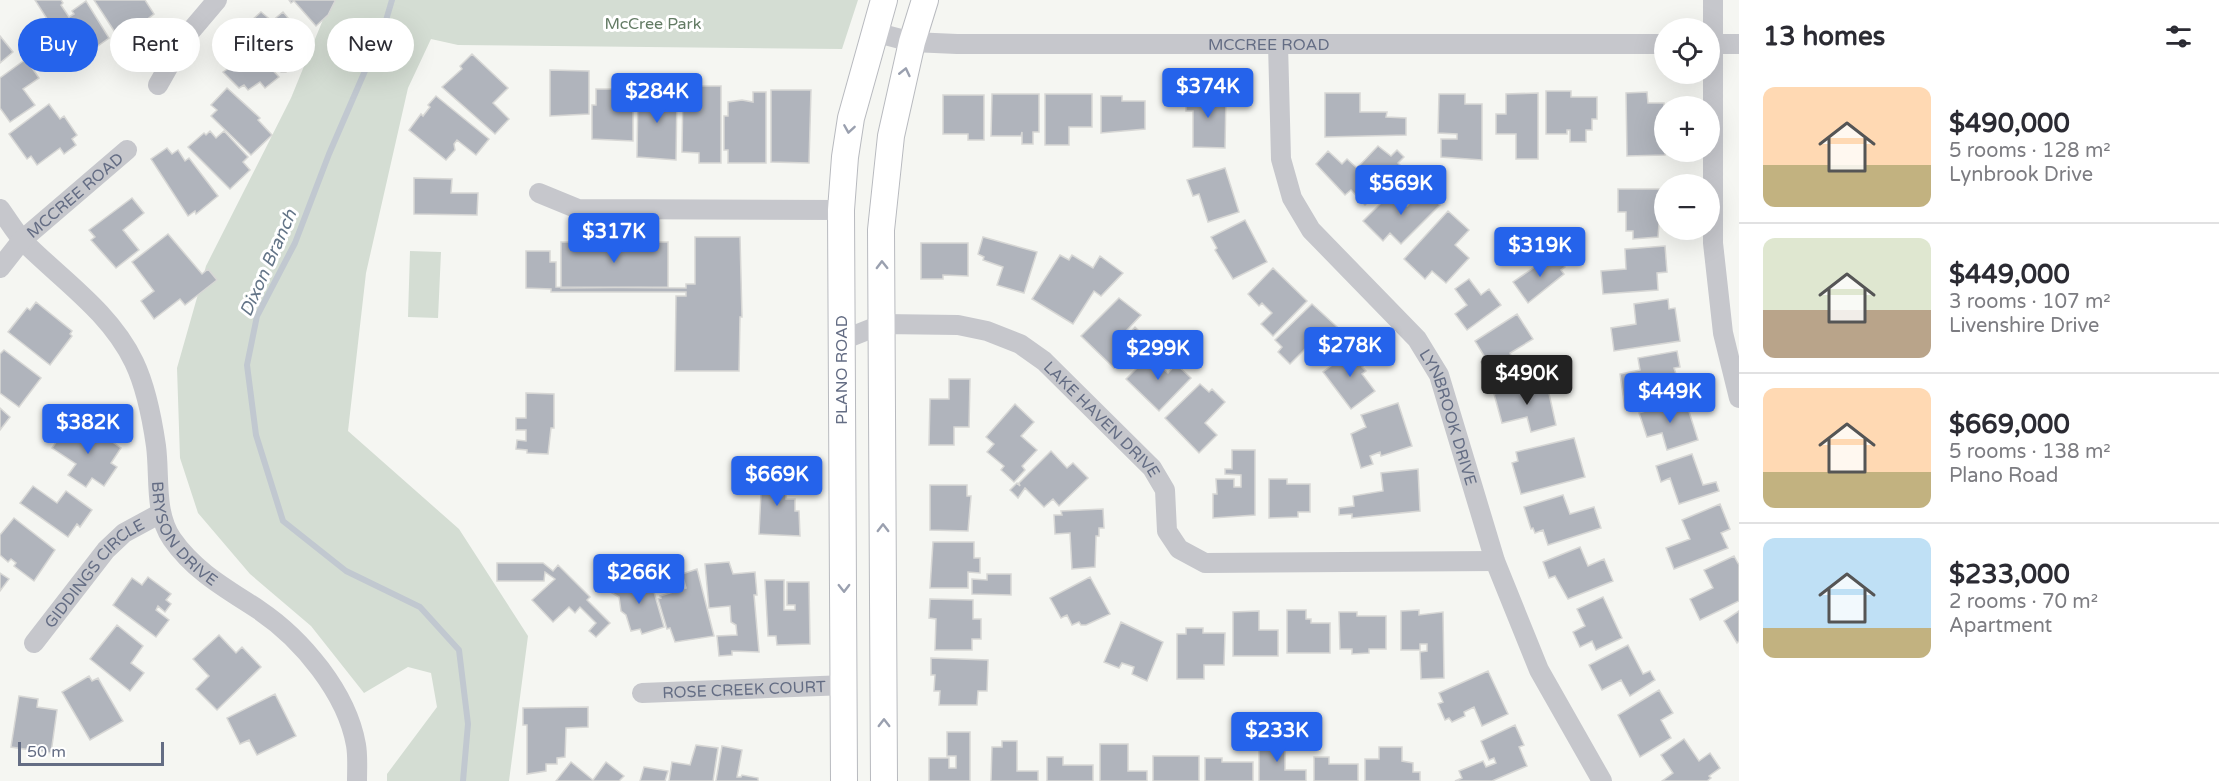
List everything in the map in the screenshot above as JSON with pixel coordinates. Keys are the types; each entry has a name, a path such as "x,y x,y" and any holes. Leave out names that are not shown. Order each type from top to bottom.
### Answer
{"main road":[{"name":"PLANO ROAD","path":"844,781 846,685 840,340 842,210 845,157 851,118 884,0"},
{"path":"884,781 881,230 891,136 912,42 925,0"}],"street":[{"path":"158,85 184,39 217,0"},
{"path":"1712,18 1713,0"},
{"name":"MCCREE ROAD","path":"874,32 912,42 1654,44"},
{"name":"LYNBROOK DRIVE","path":"1278,44 1281,159 1292,198 1311,230 1417,339 1439,375 1495,561 1539,670 1602,781"},
{"path":"1720,44 1739,44"},
{"path":"1711,84 1713,243 1723,333 1739,398"},
{"name":"MCCREE ROAD","path":"0,268 22,240 127,150"},
{"path":"539,193 578,209 842,210"},
{"name":"BRYSON DRIVE","path":"0,209 22,240 114,330 134,363 148,407 156,446 161,513 171,537 195,566 262,612 286,632 311,659 347,717 356,745 357,781"},
{"name":"LAKE HAVEN DRIVE","path":"840,340 883,324 958,325 987,331 1020,344 1044,361 1152,468 1165,490 1167,531 1179,549 1205,563 1495,561"},
{"name":"GIDDINGS CIRCLE","path":"34,643 105,550 124,533 161,513"},
{"name":"ROSE CREEK COURT","path":"642,693 846,685"}],"green space":[{"name":"McCree Park","path":"331,0 858,0 842,49 458,45 431,39 408,88 366,273 348,431 459,529 528,636 509,781 387,781 387,774 437,707 431,673 408,667 364,693 311,626 250,574 198,513 180,458 177,368 206,266 291,98 302,72 315,72 315,39"},
{"path":"410,251 441,252 438,318 408,317"}],"building":[{"path":"35,0 61,0 63,3 61,5 69,17 74,14 72,11 86,1 97,18 47,18"},
{"path":"94,0 145,0 154,14 149,18 110,18 110,25"},
{"path":"289,0 335,1 328,15 316,26 315,18 309,18 294,1 291,3"},
{"path":"261,12 268,18 254,18"},
{"path":"283,12 288,18 276,18"},
{"path":"98,20 109,38 98,46"},
{"path":"0,36 13,52 0,63"},
{"path":"472,54 508,88 493,103 509,119 495,134 442,87 462,69 460,66"},
{"path":"18,65 18,72 35,72 39,78 23,89 35,105 10,122 0,108 0,78"},
{"path":"550,70 589,71 589,114 550,116"},
{"path":"223,72 274,72 279,77 265,88 260,82 248,90 244,85 239,88"},
{"path":"683,86 721,86 721,163 699,163 699,153 682,152"},
{"path":"227,88 260,118 258,120 272,135 251,155 211,116 217,110 211,105"},
{"path":"638,88 677,89 676,160 637,157"},
{"path":"596,89 633,89 633,141 592,139 592,105 596,105"},
{"path":"771,90 811,90 809,163 771,162"},
{"path":"1546,91 1571,91 1571,97 1597,97 1597,119 1592,119 1592,130 1586,130 1586,142 1570,142 1570,130 1567,130 1567,134 1546,134"},
{"path":"753,92 766,92 766,163 728,163 728,150 724,150 724,116 728,116 728,102 742,100 753,102"},
{"path":"1647,92 1648,103 1654,103 1654,155 1627,156 1626,93"},
{"path":"1186,93 1226,93 1225,148 1193,147 1193,111 1186,111"},
{"path":"1325,93 1360,93 1360,112 1387,112 1386,117 1406,118 1406,135 1325,137"},
{"path":"1538,93 1538,159 1516,159 1516,134 1496,134 1496,114 1506,114 1506,94"},
{"path":"992,94 1039,94 1039,132 1033,132 1033,144 1022,144 1022,132 1021,136 991,136"},
{"path":"1045,94 1092,94 1092,127 1069,127 1069,145 1045,145"},
{"path":"1439,94 1465,94 1465,104 1482,104 1482,160 1441,157 1441,139 1457,139 1457,134 1438,133"},
{"path":"943,95 984,95 984,140 968,140 968,134 943,134"},
{"path":"436,96 489,139 476,155 457,140 454,144 455,150 446,160 409,130 421,114 423,116 430,107 428,105"},
{"path":"1101,96 1122,96 1122,101 1145,101 1145,129 1101,133"},
{"path":"49,104 60,119 64,116 77,135 72,139 76,145 64,154 60,148 37,165 31,156 27,159 9,134"},
{"path":"210,131 216,138 224,131 248,157 243,162 250,170 230,189 188,147 204,133 206,135"},
{"path":"1378,146 1391,156 1397,150 1404,157 1398,163 1402,167 1365,205 1351,190 1345,195 1316,164 1328,151 1342,164 1347,159 1357,168"},
{"path":"167,148 172,154 178,150 185,161 189,158 218,196 196,214 195,211 188,216 151,159"},
{"path":"1225,168 1239,212 1208,222 1199,194 1193,196 1187,180"},
{"path":"414,178 452,179 451,193 478,193 477,215 414,214"},
{"path":"1424,189 1440,205 1401,244 1390,233 1383,241 1363,221 1392,192 1407,206"},
{"path":"1618,189 1654,189 1654,237 1633,239 1633,231 1626,231 1626,212 1618,212"},
{"path":"132,198 144,213 123,230 139,250 116,268 91,240 95,237 89,230"},
{"path":"1448,211 1469,230 1455,245 1469,258 1446,283 1432,271 1425,279 1404,259"},
{"path":"1245,220 1267,262 1233,279 1215,250 1217,248 1211,237"},
{"path":"168,234 202,274 208,269 217,280 185,305 180,299 154,319 141,301 154,291 132,262"},
{"path":"606,236 627,236 627,242 668,242 668,287 561,288 561,242 606,242"},
{"path":"695,237 740,237 742,317 740,317 739,371 675,371 676,296 686,296 686,292 551,292 551,289 526,288 526,251 550,251 550,262 556,262 556,287 686,288 686,284 695,284"},
{"path":"983,237 1037,252 1024,293 997,285 1003,267 983,260 984,257 978,254"},
{"path":"921,243 968,243 968,276 943,275 943,279 921,279"},
{"path":"1665,246 1667,272 1657,273 1658,290 1603,294 1601,271 1626,269 1625,249"},
{"path":"1555,253 1565,267 1561,270 1564,274 1528,303 1513,282"},
{"path":"1060,255 1069,260 1072,255 1093,268 1100,256 1123,273 1101,296 1094,291 1073,324 1032,299"},
{"path":"1273,268 1307,301 1273,336 1261,324 1272,313 1262,303 1259,306 1248,294"},
{"path":"1469,279 1481,295 1489,289 1501,305 1467,330 1455,314 1467,305 1455,289"},
{"path":"1119,298 1141,315 1127,330 1130,333 1135,327 1145,337 1114,368 1081,336"},
{"path":"1668,299 1669,309 1675,308 1680,341 1614,351 1611,328 1636,324 1634,304"},
{"path":"36,302 72,331 70,334 72,336 50,365 8,332 27,308 30,310"},
{"path":"1312,304 1347,336 1326,356 1312,342 1290,364 1278,352 1282,347 1275,340"},
{"path":"1517,314 1533,339 1510,353 1517,370 1495,384 1481,362 1486,359 1475,341"},
{"path":"1356,347 1368,362 1362,367 1366,371 1362,374 1375,391 1351,409 1323,372"},
{"path":"4,350 41,378 19,407 0,393 0,354"},
{"path":"1677,351 1680,367 1674,368 1676,374 1673,374 1677,396 1655,400 1655,406 1625,409 1620,374 1640,370 1638,358"},
{"path":"1153,352 1165,363 1161,367 1168,373 1176,364 1191,378 1159,411 1126,379"},
{"path":"949,379 970,379 969,427 954,427 954,445 929,445 930,399 949,399"},
{"path":"1546,380 1556,425 1531,432 1527,417 1502,423 1494,394"},
{"path":"1200,384 1209,392 1212,389 1225,402 1205,423 1217,435 1199,453 1165,418"},
{"path":"526,393 554,394 554,428 551,428 548,454 527,453 527,450 516,449 517,440 526,441 526,430 516,430 516,418 526,418"},
{"path":"1685,399 1698,440 1667,450 1662,433 1647,437 1639,413"},
{"path":"1398,403 1412,446 1381,456 1380,452 1370,456 1373,464 1361,468 1351,434 1366,427 1361,415"},
{"path":"1015,404 1034,422 1021,436 1037,450 1022,466 1025,470 1014,482 1001,470 1004,466 987,452 994,444 986,437"},
{"path":"0,408 10,417 0,430"},
{"path":"87,424 121,448 111,463 117,467 104,486 92,478 86,487 68,475 76,464 52,448 65,429 78,437"},
{"path":"1574,438 1585,477 1521,494 1512,463 1518,461 1516,452"},
{"path":"1232,450 1255,450 1255,515 1213,518 1213,494 1217,494 1216,479 1234,479 1234,487 1241,487 1241,475 1225,474 1225,469 1232,469"},
{"path":"1051,451 1067,468 1073,463 1088,478 1059,506 1053,499 1044,507 1025,488 1018,498 1010,490 1017,483 1020,486 1019,483"},
{"path":"1692,454 1703,485 1716,482 1719,491 1679,504 1670,478 1661,482 1656,466"},
{"path":"1418,469 1420,511 1352,518 1352,514 1339,515 1339,508 1354,506 1353,496 1383,491 1381,473"},
{"path":"762,472 786,472 786,499 795,499 795,511 799,511 800,536 759,534"},
{"path":"1269,479 1287,479 1287,484 1310,484 1310,512 1298,512 1298,517 1269,518"},
{"path":"930,485 967,485 967,496 971,496 968,531 930,530"},
{"path":"33,486 57,503 66,491 92,510 80,527 77,524 68,537 20,503"},
{"path":"1563,495 1570,514 1594,507 1601,528 1548,545 1543,530 1535,533 1533,528 1531,529 1524,507"},
{"path":"1720,504 1730,529 1721,533 1728,548 1674,569 1666,548 1690,539 1682,520"},
{"path":"1103,509 1104,528 1099,528 1099,536 1096,536 1095,567 1072,569 1070,533 1055,534 1054,515 1062,515 1061,511"},
{"path":"14,518 55,550 34,581 14,566 16,563 11,559 8,562 0,555 0,535"},
{"path":"933,542 974,542 974,558 980,558 980,573 968,572 968,588 930,588"},
{"path":"1580,547 1588,566 1604,559 1613,581 1568,599 1555,576 1549,578 1543,562"},
{"path":"1734,556 1739,565 1739,601 1700,620 1690,599 1713,588 1704,570"},
{"path":"729,562 733,574 755,572 757,595 754,595 759,652 732,651 732,655 719,656 717,636 737,635 736,625 731,622 730,606 709,608 705,564"},
{"path":"497,563 543,563 553,571 558,565 590,597 587,600 610,623 596,637 589,631 596,623 580,607 575,613 569,607 553,622 532,600 555,579 545,572 544,581 497,581"},
{"path":"697,569 714,636 675,642 670,628 667,629 658,599 661,598 660,596 686,588 682,574"},
{"path":"0,573 9,579 0,591"},
{"path":"987,574 1011,574 1011,595 972,594 972,579 987,580"},
{"path":"148,577 171,594 166,600 171,604 165,612 158,606 156,610 169,620 156,637 113,605 132,578 142,585"},
{"path":"1090,577 1110,614 1086,625 1081,625 1079,622 1072,625 1067,615 1061,618 1050,598"},
{"path":"621,578 632,584 650,578 664,627 642,634 640,629 631,631 626,615 621,611 619,597 612,593"},
{"path":"765,580 784,580 784,610 795,610 795,605 787,605 787,582 809,582 810,644 777,645 776,636 768,636"},
{"path":"1603,597 1622,638 1596,650 1592,641 1580,647 1573,632 1585,626 1577,609"},
{"path":"930,599 973,600 973,619 981,619 981,639 972,639 972,650 935,650 936,619 929,618"},
{"path":"1287,610 1306,610 1306,619 1311,619 1311,623 1330,623 1330,653 1287,653"},
{"path":"1419,610 1419,615 1443,612 1444,678 1421,679 1420,652 1427,651 1427,644 1420,644 1420,650 1401,650 1401,611"},
{"path":"1259,611 1259,630 1278,630 1278,656 1233,656 1233,612"},
{"path":"1739,611 1739,641 1737,643 1724,621"},
{"path":"1339,612 1357,612 1357,616 1386,616 1386,649 1369,649 1369,653 1352,654 1352,649 1340,649"},
{"path":"1121,622 1163,642 1147,681 1132,674 1134,667 1122,663 1119,668 1104,662"},
{"path":"117,625 143,646 131,663 144,673 130,691 90,659"},
{"path":"1186,628 1203,628 1203,633 1225,633 1224,665 1204,665 1204,679 1177,679 1177,634 1186,634"},
{"path":"219,635 236,653 242,647 261,667 217,710 196,689 209,676 193,659"},
{"path":"1628,645 1643,674 1650,671 1655,680 1630,696 1621,680 1602,690 1589,665"},
{"path":"931,658 988,660 987,691 978,691 977,705 939,705 940,691 934,691 935,675 931,675"},
{"path":"1488,671 1508,714 1482,726 1474,707 1464,712 1465,716 1452,722 1449,718 1445,720 1438,704 1443,702 1439,693"},
{"path":"89,676 92,681 98,678 123,721 90,740 62,692"},
{"path":"1659,690 1673,713 1661,720 1671,738 1640,757 1618,715"},
{"path":"275,694 296,736 257,755 249,740 240,744 227,718"},
{"path":"19,696 38,699 37,707 57,710 51,753 11,747"},
{"path":"588,707 588,727 566,728 565,757 557,758 557,764 546,764 546,771 527,774 527,725 523,725 523,708"},
{"path":"1515,725 1524,745 1519,747 1527,766 1492,781 1455,781 1462,778 1459,771 1483,761 1486,767 1496,763 1494,758 1489,760 1481,741"},
{"path":"947,732 970,732 970,781 929,781 929,758 949,758 949,768 956,768 956,756 947,756"},
{"path":"1270,738 1285,738 1285,770 1306,770 1306,781 1259,781 1259,745 1270,745"},
{"path":"1684,739 1699,761 1710,753 1720,768 1709,776 1711,778 1707,781 1662,781 1673,773 1661,755"},
{"path":"1002,741 1017,741 1017,771 1038,771 1038,781 991,781 992,747 1002,747"},
{"path":"1100,744 1128,744 1128,771 1147,771 1147,781 1100,781"},
{"path":"696,745 718,748 713,781 669,781 672,762 690,765"},
{"path":"722,746 742,750 737,777 742,775 758,778 758,781 716,781"},
{"path":"1379,747 1402,747 1402,761 1413,763 1413,772 1420,772 1420,781 1365,781 1365,759 1379,759"},
{"path":"1153,756 1199,756 1199,781 1153,781"},
{"path":"1047,757 1063,757 1063,765 1093,765 1093,781 1047,781"},
{"path":"1314,757 1329,757 1329,764 1358,764 1358,781 1314,781"},
{"path":"1205,758 1222,758 1222,762 1253,762 1253,781 1205,781"},
{"path":"571,762 593,780 606,762 624,776 619,781 556,781"},
{"path":"644,767 668,771 665,781 640,781"}],"waterway":[{"name":"Dixon Branch","path":"392,0 384,27 329,154 295,243 257,316 247,365 256,435 283,521 346,571 420,607 459,650 468,724 463,781"}]}
